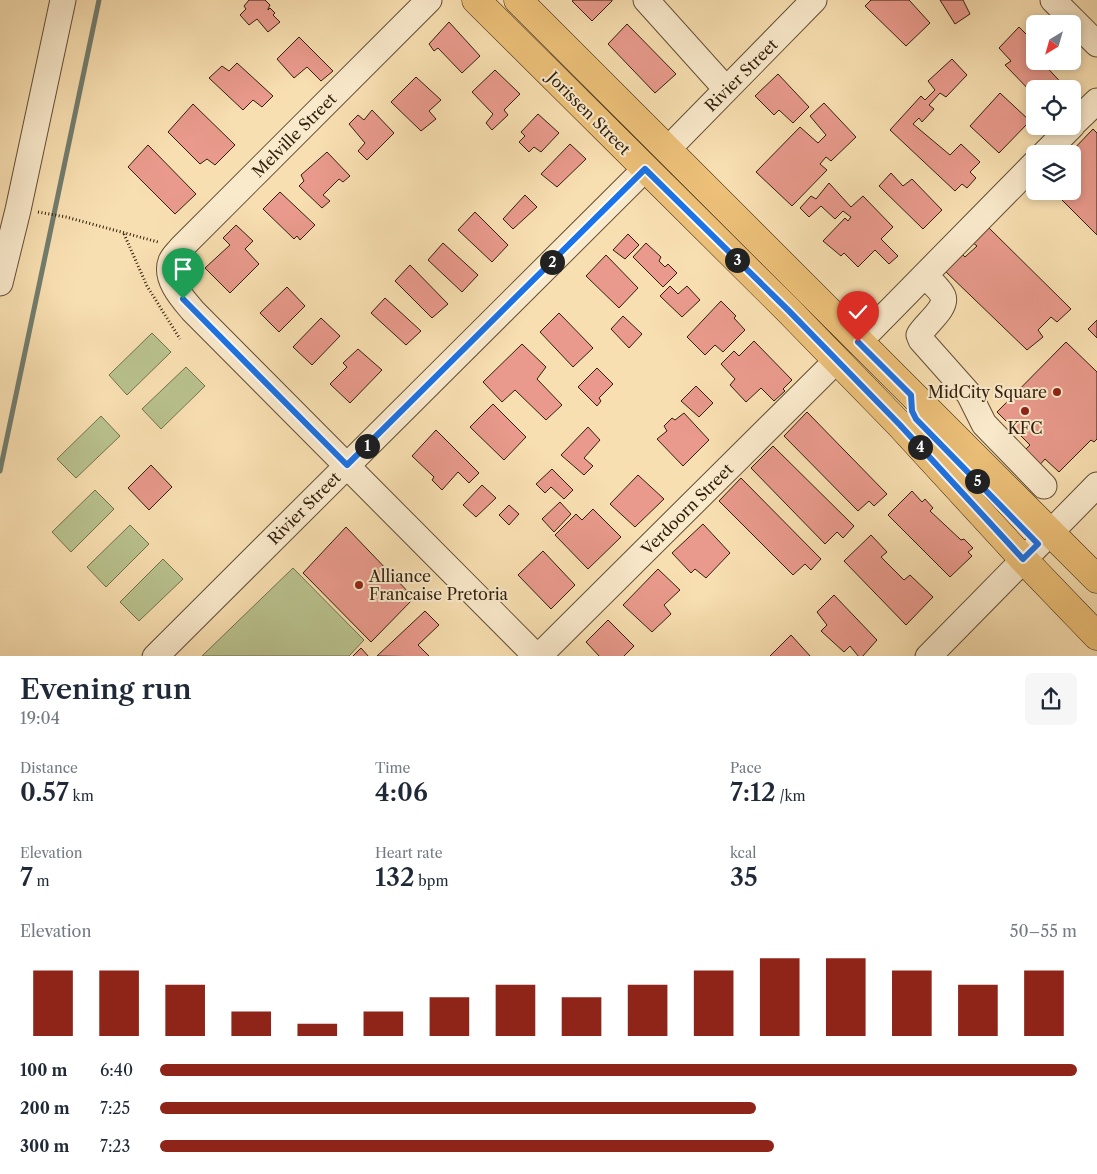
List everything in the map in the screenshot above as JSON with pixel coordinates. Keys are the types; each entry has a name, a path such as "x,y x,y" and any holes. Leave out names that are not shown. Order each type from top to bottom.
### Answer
{"main road":[{"name":"Jorissen Street","path":"476,0 788,310 900,425 1036,547 1097,579"},
{"name":"Jorissen Street","path":"518,0 858,342 912,403 963,446 1097,636"},
{"path":"912,403 916,419 1097,611"}],"street":[{"path":"0,283 5,246 63,0"},
{"name":"Melville Street","path":"347,465 193,311 175,288 171,276 171,261 181,248 429,0"},
{"name":"Jorissen Street","path":"489,0 1036,547 1097,593"},
{"name":"Jorissen Street","path":"502,0 912,403"},
{"path":"646,0 726,89"},
{"name":"Rivier Street","path":"667,150 814,0"},
{"path":"1053,0 1097,44"},
{"path":"1081,117 1097,101"},
{"path":"1053,145 1063,135"},
{"name":"Rivier Street","path":"155,656 645,169"},
{"path":"858,342 1026,172"},
{"path":"924,275 942,295 944,302 942,307 922,330 919,335 921,340 969,394 984,424 1044,486"},
{"name":"Verdoorn Street","path":"537,656 836,360"},
{"path":"963,446 984,424"},
{"path":"347,465 537,656"},
{"path":"928,656 1097,485"},
{"name":"Jorissen Street","path":"1036,547 1097,629"}],"path":[{"path":"40,212 66,217 181,248"}],"green space":[{"path":"152,333 171,352 127,395 109,375"},
{"path":"186,367 205,386 161,429 142,409"},
{"path":"101,416 120,436 76,478 57,459"},
{"path":"95,490 114,509 71,552 52,532"},
{"path":"130,525 149,544 106,587 87,567"},
{"path":"163,559 183,579 139,621 120,602"},
{"path":"293,568 364,640 349,656 202,656"}],"building":[{"path":"249,0 265,0 270,5 268,10 270,8 275,13 273,15 280,22 268,32 257,19 249,25 240,15 246,9 244,6"},
{"path":"871,0 909,0 930,23 906,46 865,6"},
{"path":"940,0 963,0 970,14 955,24"},
{"path":"572,1 612,1 592,21"},
{"path":"449,22 480,56 462,73 438,48 434,51 429,44"},
{"path":"627,24 676,74 655,93 608,44"},
{"path":"1019,27 1026,34 1026,70 1049,70 1059,80 1026,80 1026,87 1005,65 1011,61 999,48"},
{"path":"299,37 333,71 321,81 307,67 294,78 277,59"},
{"path":"952,59 967,75 946,97 940,93 929,105 934,109 922,122 919,118 913,124 950,155 961,144 980,162 970,172 976,178 967,188 962,184 955,191 890,130 921,96 925,100 935,90 928,81"},
{"path":"237,63 273,96 262,107 253,100 243,110 209,78 222,66 229,71"},
{"path":"495,70 520,94 504,110 508,115 492,130 486,123 493,114 472,92"},
{"path":"778,74 809,107 793,123 779,110 774,115 755,96"},
{"path":"416,77 441,100 429,111 436,119 421,131 391,102"},
{"path":"1000,93 1026,117 1026,125 999,153 970,126"},
{"path":"824,103 856,137 831,161 826,157 820,164 827,170 792,206 756,172 800,127 818,143 826,135 810,116"},
{"path":"193,104 235,145 215,165 207,159 200,164 168,132"},
{"path":"372,110 394,133 367,160 358,151 365,143 349,124 358,115 364,120"},
{"path":"538,114 559,133 541,152 534,147 529,152 519,142 525,136 521,132"},
{"path":"1093,129 1097,133 1097,235 1062,200 1081,200 1081,145 1078,145"},
{"path":"570,144 586,159 557,187 541,174"},
{"path":"148,145 196,194 175,214 128,167"},
{"path":"327,152 350,176 343,182 339,179 323,195 330,201 322,208 299,186 304,181 301,175"},
{"path":"891,173 903,186 912,179 942,210 923,229 879,186"},
{"path":"829,183 851,207 863,196 893,227 881,239 898,256 889,264 875,250 858,267 844,253 841,256 823,241 845,218 848,221 851,217 843,211 835,219 821,206 809,217 800,208 811,196 816,199"},
{"path":"280,192 315,225 300,240 297,236 294,239 263,209"},
{"path":"525,195 537,207 513,229 503,219"},
{"path":"475,212 508,245 492,262 458,230"},
{"path":"236,225 253,241 245,249 259,264 230,293 205,268 230,245 223,238"},
{"path":"987,226 1071,309 1057,322 1051,317 1038,330 1043,337 1027,350 944,270 961,253 965,257 977,246 972,242"},
{"path":"628,234 639,245 625,259 613,250"},
{"path":"443,243 478,275 462,292 428,260"},
{"path":"646,243 661,257 659,261 665,267 668,264 677,273 663,287 633,257"},
{"path":"606,255 638,288 619,308 586,276"},
{"path":"410,265 448,304 432,318 395,281"},
{"path":"670,286 678,294 687,286 700,300 682,317 660,296"},
{"path":"287,287 305,306 279,332 260,313"},
{"path":"385,298 421,331 406,345 371,313"},
{"path":"721,301 736,316 734,318 745,330 723,352 715,345 705,355 687,337"},
{"path":"559,313 593,348 573,367 540,332"},
{"path":"623,316 642,334 629,348 611,329"},
{"path":"321,318 340,336 312,365 293,347"},
{"path":"1097,320 1097,338 1088,329"},
{"path":"754,341 792,380 783,389 785,391 774,401 761,388 746,402 730,385 735,379 721,364 734,351 739,356"},
{"name":"MidCity Square","path":"1066,342 1097,372 1097,439 1094,442 1091,440 1059,472 1045,459 1036,469 1021,454 1030,445 997,412"},
{"path":"522,344 546,367 537,379 562,405 546,420 515,390 502,402 483,382"},
{"path":"358,349 382,370 350,403 330,384 347,367 343,363"},
{"path":"597,368 613,384 599,398 601,401 597,406 578,387"},
{"path":"696,386 713,403 699,417 681,401"},
{"path":"493,404 526,437 504,460 470,427"},
{"path":"807,412 887,494 874,506 869,501 858,511 784,436"},
{"path":"684,413 709,440 683,466 657,439 667,431 664,426 672,418 675,420"},
{"path":"588,427 600,440 584,458 593,466 584,475 561,455"},
{"path":"436,430 479,473 469,483 458,472 442,490 432,480 434,477 412,456"},
{"path":"773,446 854,526 843,538 837,532 825,544 751,468"},
{"path":"151,465 172,487 149,510 128,488"},
{"path":"552,469 573,490 564,499 551,487 545,493 536,484"},
{"path":"638,475 664,499 635,527 610,504"},
{"path":"741,478 821,559 811,570 805,564 793,575 719,501"},
{"path":"482,485 496,498 476,517 463,505"},
{"path":"912,491 922,502 925,499 933,508 930,511 961,540 964,539 973,548 968,552 972,556 950,577 888,515"},
{"path":"560,502 571,514 554,532 542,519"},
{"path":"509,505 519,514 509,525 499,515"},
{"path":"593,509 621,537 588,569 555,535 576,514 582,520"},
{"path":"703,524 730,553 706,578 695,569 691,573 672,553"},
{"name":"Alliance Francaise Pretoria","path":"346,527 414,598 371,642 303,573"},
{"path":"871,535 887,552 881,557 904,580 910,575 933,597 906,625 844,561"},
{"path":"543,551 575,585 551,609 518,575"},
{"path":"658,569 680,590 664,605 671,614 652,632 623,605"},
{"path":"834,595 877,640 863,656 858,656 850,646 844,652 821,631 827,625 817,612"},
{"path":"425,611 439,625 418,645 429,656 377,656"},
{"path":"608,620 634,646 624,656 599,656 586,642"},
{"path":"791,635 810,656 770,656"},
{"path":"361,648 368,656 353,656"}],"waterway":[{"path":"0,471 99,0"}],"place":[{"name":"MidCity Square","path":"1057,392"},
{"name":"KFC","path":"1025,411"},
{"name":"Alliance Francaise Pretoria","path":"359,585"}],"route":[{"path":"183,299 347,465 645,169 788,310 900,425 1023,559 1038,544 916,419 912,411 911,395 858,342"}]}
